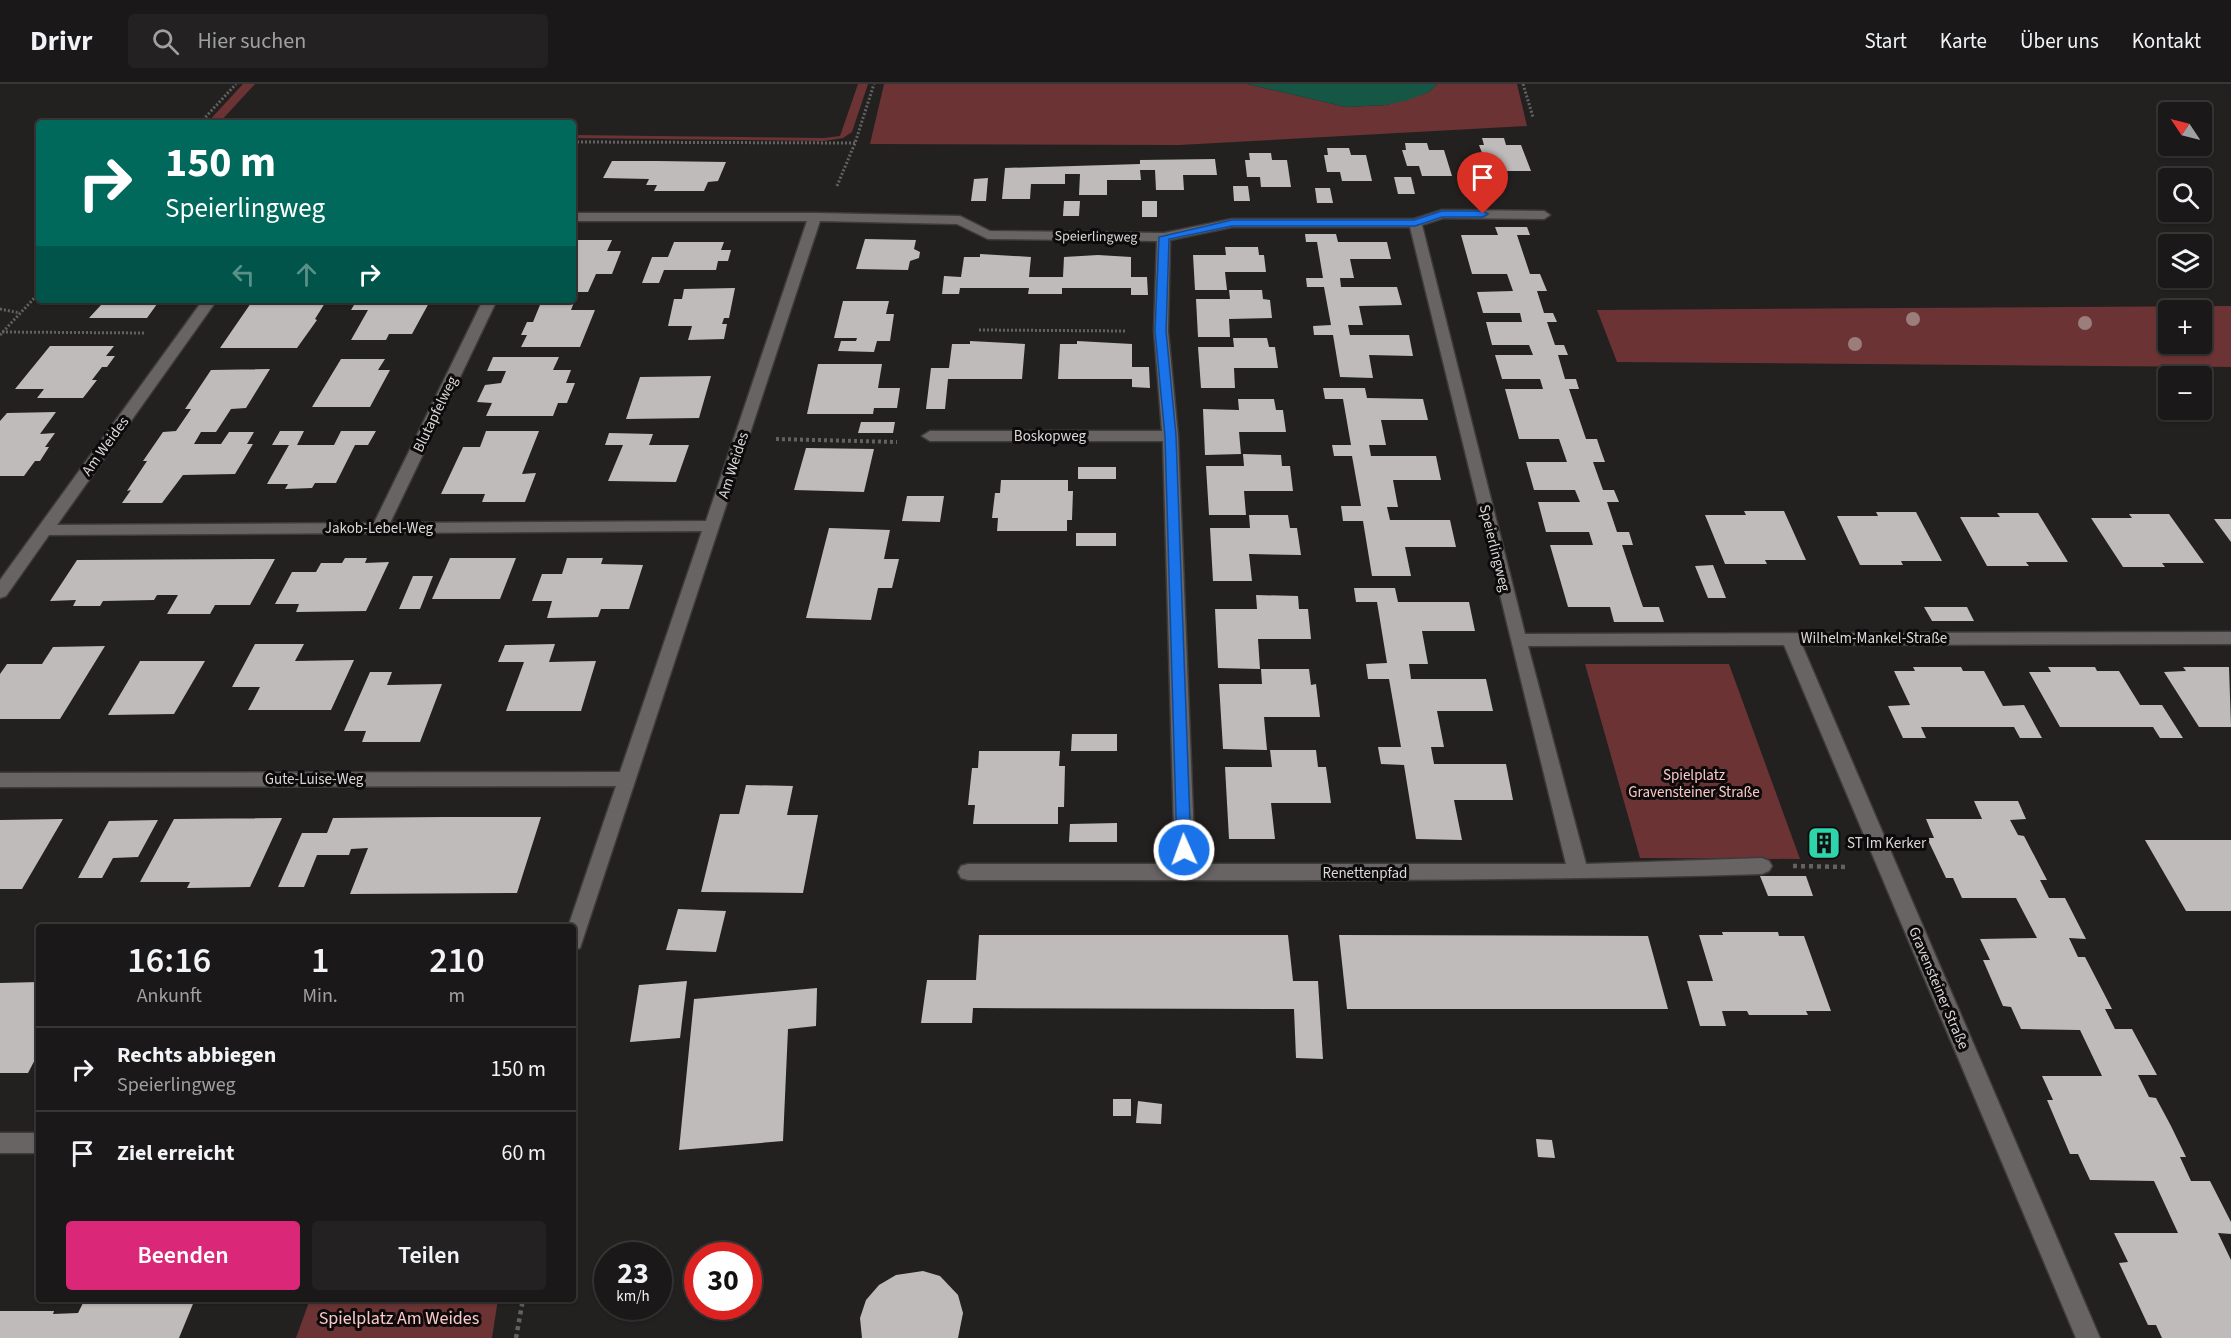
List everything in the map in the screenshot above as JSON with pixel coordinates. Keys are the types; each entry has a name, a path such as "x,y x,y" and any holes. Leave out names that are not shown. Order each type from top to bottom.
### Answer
{"street":[{"name":"Speierlingweg","path":"815,217 960,220 988,235 1164,237 1232,223 1415,223 1442,214 1544,215"},
{"path":"576,217 815,217"},
{"name":"Am Weides","path":"576,933 815,217"},
{"name":"Speierlingweg","path":"1415,223 1578,872"},
{"path":"1164,237 1161,331 1170,436 1185,873"},
{"name":"Am Weides","path":"0,592 208,303"},
{"name":"Blutapfelweg","path":"380,528 489,303"},
{"name":"Boskopweg","path":"930,436 1170,436"},
{"name":"Jakob-Lebel-Weg","path":"45,530 712,526"},
{"name":"Gravensteiner Straße","path":"1790,638 2088,1338"},
{"name":"Wilhelm-Mankel-Straße","path":"1518,640 2231,638"},
{"name":"Gute-Luise-Weg","path":"0,780 627,779"},
{"name":"Renettenpfad","path":"968,872 1578,872 1762,866"},
{"path":"0,1143 36,1143"}],"path":[{"path":"203,120 236,84"},
{"path":"815,217 828,208 855,143 874,84"},
{"path":"1523,84 1533,117"},
{"path":"576,142 855,143"},
{"path":"1,334 36,296"},
{"path":"0,309 20,313"},
{"path":"979,330 1161,331"},
{"path":"1,334 186,333"},
{"path":"741,439 908,442 930,436"},
{"path":"1762,866 1887,867"},
{"path":"516,1338 522,1302"}],"green space":[{"path":"243,84 255,84 222,120 210,120"},
{"path":"858,84 868,84 852,132 843,138 824,141 576,138 576,135 824,138 840,136"},
{"path":"884,84 1247,84 1346,107 1386,105 1429,92 1437,84 1517,84 1527,126 1179,145 870,144"},
{"path":"2158,306 2158,354 2212,354 2212,306 2231,306 2231,367 1617,362 1597,310"},
{"name":"Spielplatz Gravensteiner Straße","path":"1585,664 1729,664 1800,859 1640,858"},
{"name":"Spielplatz Am Weides","path":"309,1302 498,1302 492,1338 296,1338"}],"shaded area":[{"path":"1247,84 1437,84 1429,92 1408,100 1386,105 1346,107"}],"building":[{"path":"1482,138 1504,138 1506,145 1521,145 1531,171 1501,171 1498,161 1485,161 1479,145 1484,145"},
{"path":"1405,143 1427,143 1429,150 1444,150 1452,176 1422,176 1419,166 1407,166 1402,150 1406,150"},
{"path":"1327,148 1349,148 1351,155 1366,155 1372,181 1342,181 1340,172 1327,172 1324,155 1328,155"},
{"path":"1249,153 1271,153 1272,160 1287,160 1291,187 1261,187 1260,177 1247,177 1245,160 1250,160"},
{"path":"1215,159 1217,175 1183,175 1184,190 1156,190 1155,170 1140,170 1141,180 1107,180 1107,195 1079,195 1080,174 1065,174 1065,184 1031,184 1030,199 1002,199 1005,168 1140,164 1140,160"},
{"path":"612,161 726,162 718,181 708,182 704,191 654,191 657,185 646,185 649,179 603,178"},
{"path":"1394,177 1411,177 1415,194 1398,194"},
{"path":"1475,177 1490,177 1495,192 1480,192"},
{"path":"988,178 986,201 971,201 974,179"},
{"path":"1233,186 1248,186 1250,201 1234,201"},
{"path":"1315,188 1330,188 1333,203 1317,203"},
{"path":"1064,201 1080,201 1079,216 1063,216"},
{"path":"1142,201 1157,201 1157,217 1142,217"},
{"path":"1495,227 1527,227 1530,235 1517,235 1530,274 1540,274 1547,291 1537,291 1544,313 1553,313 1557,322 1547,322 1555,345 1564,345 1568,355 1558,355 1565,379 1576,379 1579,389 1569,389 1586,439 1597,439 1605,462 1593,462 1603,490 1614,490 1619,502 1607,502 1617,532 1629,532 1633,545 1622,545 1643,607 1659,607 1664,622 1614,622 1610,607 1568,607 1550,545 1593,545 1589,532 1546,532 1538,502 1580,502 1575,490 1534,490 1526,462 1567,462 1559,439 1519,439 1505,389 1543,389 1540,379 1502,379 1495,355 1533,355 1529,345 1492,345 1486,322 1522,322 1520,313 1483,313 1477,292 1513,291 1507,274 1472,274 1461,235 1498,235"},
{"path":"1305,234 1336,234 1338,242 1387,242 1391,259 1350,259 1354,278 1340,278 1341,287 1397,287 1402,305 1359,306 1363,325 1348,325 1350,335 1409,335 1413,356 1369,355 1373,378 1340,377 1333,335 1314,335 1313,326 1331,325 1324,287 1307,287 1306,278 1323,278 1317,242 1306,242"},
{"path":"865,239 916,240 914,249 920,252 919,258 910,261 908,270 856,269"},
{"path":"576,240 612,240 607,251 621,251 612,274 596,274 588,292 578,292 576,297"},
{"path":"674,242 724,242 721,250 731,250 728,261 718,261 716,270 664,270 659,283 642,283 652,257 668,257"},
{"path":"1225,247 1258,247 1259,255 1264,255 1266,272 1225,272 1227,290 1195,290 1193,255 1226,255"},
{"path":"980,254 1031,257 1029,277 1063,277 1064,257 1098,255 1131,257 1131,277 1147,277 1148,295 1131,295 1131,288 1062,288 1062,294 1028,294 1029,288 960,288 959,294 942,294 944,276 961,277 964,257 980,257"},
{"path":"735,288 729,318 724,318 722,324 727,324 724,339 688,340 692,326 668,326 674,299 682,299 684,289"},
{"path":"1229,290 1262,290 1263,299 1270,300 1272,318 1229,319 1230,337 1198,337 1196,299 1230,299"},
{"path":"843,301 889,301 886,314 894,314 890,341 877,341 874,352 838,351 841,341 856,341 857,338 834,338"},
{"path":"98,303 158,303 147,318 89,318 101,305 97,305"},
{"path":"251,303 325,303 315,319 317,320 297,348 220,348"},
{"path":"355,303 429,303 412,334 389,334 386,340 351,340 368,310 351,310"},
{"path":"541,303 574,303 571,310 595,310 580,347 521,347 527,335 521,335 527,322 533,322"},
{"path":"1233,338 1267,338 1269,347 1275,347 1278,368 1234,368 1235,388 1201,388 1198,347 1234,347"},
{"path":"970,341 1025,344 1022,379 948,379 945,409 926,409 931,368 949,368 952,344 970,344"},
{"path":"1077,341 1132,344 1132,367 1149,367 1150,388 1132,387 1132,379 1058,379 1060,344 1077,344"},
{"path":"50,346 114,346 106,356 115,356 107,367 102,367 92,380 97,380 83,398 37,398 44,389 15,389"},
{"path":"493,357 559,357 553,370 571,370 566,383 575,383 567,403 558,403 553,416 486,416 492,403 477,402 485,385 501,383 506,371 487,371"},
{"path":"341,359 385,359 378,370 390,370 370,407 312,407"},
{"path":"818,364 882,364 878,388 900,388 897,408 874,408 873,414 807,414"},
{"path":"270,369 246,408 231,409 216,432 201,432 194,444 221,444 229,432 254,432 247,444 253,444 235,474 183,475 162,503 122,503 131,490 127,491 147,461 143,461 163,432 176,431 191,409 185,409 211,370"},
{"path":"711,376 699,418 626,419 640,377"},
{"path":"1323,388 1365,388 1367,398 1423,399 1428,420 1381,420 1386,445 1369,445 1371,456 1436,456 1441,480 1393,480 1398,507 1387,507 1390,520 1450,520 1456,547 1405,547 1411,576 1372,576 1363,521 1343,521 1341,506 1361,506 1352,456 1334,456 1332,445 1351,445 1343,399 1325,399"},
{"path":"1238,399 1274,399 1276,410 1283,410 1286,432 1239,432 1241,454 1205,455 1203,409 1239,410"},
{"path":"56,412 40,434 55,433 45,447 49,447 40,461 35,461 24,476 0,476 0,421 7,413"},
{"path":"861,422 895,422 893,433 858,433"},
{"path":"280,431 304,431 297,445 334,445 341,431 376,431 368,445 355,445 336,483 315,483 312,488 285,489 288,484 267,484 289,445 272,445"},
{"path":"486,431 539,431 522,474 536,473 525,502 482,502 485,494 441,494 463,447 480,447"},
{"path":"609,433 653,434 649,445 689,445 676,482 608,481 623,445 605,445"},
{"path":"806,448 874,449 864,492 794,490"},
{"path":"1243,454 1281,455 1282,466 1290,466 1293,491 1244,491 1246,515 1209,515 1206,466 1244,466"},
{"path":"1078,467 1116,467 1116,479 1078,479"},
{"path":"1001,480 1068,480 1068,491 1073,491 1072,520 1067,520 1067,531 997,531 998,518 992,518 995,493 1000,493"},
{"path":"907,496 944,496 940,522 902,521"},
{"path":"1744,511 1784,511 1806,560 1765,560 1767,564 1725,564 1705,515 1746,515"},
{"path":"1876,512 1916,512 1942,561 1901,561 1903,565 1860,565 1837,516 1878,516"},
{"path":"1997,513 2038,513 2068,562 2026,562 2029,566 1987,566 1960,517 2000,517"},
{"path":"2129,514 2169,514 2204,563 2162,563 2165,567 2123,567 2091,518 2132,518"},
{"path":"1249,515 1288,515 1290,528 1297,528 1301,555 1249,554 1252,581 1213,581 1210,528 1250,528"},
{"path":"2214,519 2231,519 2231,542"},
{"path":"829,528 890,530 884,559 899,559 892,588 878,588 871,620 806,618"},
{"path":"1076,533 1116,533 1116,546 1076,546"},
{"path":"345,558 367,558 365,563 389,562 366,611 296,612 299,604 275,604 292,572 316,572 321,563 342,563"},
{"path":"450,558 516,558 500,599 432,599"},
{"path":"567,558 603,558 601,564 643,565 629,609 601,609 598,617 547,618 552,601 532,601 542,574 562,574"},
{"path":"275,559 250,605 215,605 210,614 167,614 178,595 157,595 154,600 103,601 100,606 73,606 76,600 50,601 77,560"},
{"path":"1713,565 1726,598 1708,598 1695,566"},
{"path":"413,576 433,576 420,609 399,609"},
{"path":"1354,588 1395,588 1398,602 1469,602 1475,631 1422,631 1428,664 1409,664 1411,679 1486,679 1493,711 1437,711 1444,747 1431,747 1434,764 1506,764 1513,800 1454,800 1462,840 1416,839 1404,765 1381,764 1378,747 1401,747 1389,679 1368,679 1366,664 1387,663 1377,602 1356,602"},
{"path":"1256,595 1298,596 1299,609 1308,609 1311,639 1258,639 1260,669 1218,668 1215,609 1257,609"},
{"path":"1924,607 1967,607 1974,621 1932,621"},
{"path":"255,644 304,644 295,661 354,660 331,710 248,710 260,687 232,687"},
{"path":"555,644 549,662 596,661 581,711 506,711 524,662 498,662 505,645"},
{"path":"105,646 60,719 0,719 0,674 7,664 42,664 53,647"},
{"path":"140,661 205,661 174,714 108,715"},
{"path":"1913,667 1961,667 1963,671 1984,671 2003,706 2024,705 2042,738 2020,738 2014,727 1921,727 1926,738 1903,738 1888,706 1910,705 1894,671 1915,671"},
{"path":"2048,667 2095,667 2097,671 2119,671 2140,705 2162,705 2183,738 2160,738 2153,727 2060,727 2029,672 2051,672"},
{"path":"2183,667 2229,667 2231,727 2199,727 2164,672 2186,671"},
{"path":"1261,669 1309,669 1311,685 1316,684 1320,717 1264,717 1267,750 1223,749 1219,684 1262,684"},
{"path":"370,672 392,672 387,685 442,684 420,742 362,742 366,731 344,731"},
{"path":"1072,734 1117,734 1117,751 1071,751"},
{"path":"1270,750 1316,750 1318,767 1326,767 1331,803 1271,803 1275,839 1229,839 1225,767 1272,767"},
{"path":"979,751 1060,751 1059,766 1065,766 1064,807 1058,807 1058,824 973,824 975,805 968,805 972,768 978,768"},
{"path":"746,785 793,786 787,815 818,815 803,893 701,892 720,814 739,814"},
{"path":"1974,801 2018,801 2026,819 2010,820 2018,835 2024,836 2047,880 2040,880 2049,898 2065,898 2086,939 2069,938 2078,957 2085,957 2112,1009 2105,1009 2115,1029 2132,1029 2157,1075 2138,1075 2149,1097 2156,1098 2171,1126 2186,1157 2180,1157 2191,1181 2210,1181 2231,1222 2231,1234 2218,1233 2231,1260 2231,1338 2162,1338 2156,1325 2148,1325 2119,1263 2128,1262 2114,1233 2178,1233 2154,1181 2090,1180 2078,1154 2070,1154 2047,1100 2053,1100 2042,1076 2102,1076 2080,1030 2021,1029 2011,1007 2003,1006 1983,960 1990,960 1980,939 2037,938 2016,898 1962,898 1953,878 1946,878 1927,838 1934,838 1926,819 1982,819"},
{"path":"541,817 517,893 350,894 368,848 351,849 349,855 317,855 304,887 278,887 302,833 327,833 333,818"},
{"path":"282,818 250,887 187,888 190,882 140,882 174,819"},
{"path":"63,819 22,889 0,889 0,820"},
{"path":"158,820 138,857 113,858 102,878 78,878 109,821"},
{"path":"1117,823 1117,842 1069,842 1070,824"},
{"name":"ST Im Kerker","path":"1814,834 1828,834 1835,851 1821,851"},
{"path":"2145,840 2231,840 2231,911 2186,911"},
{"path":"1760,876 1806,876 1813,896 1768,896"},
{"path":"678,909 726,911 716,952 666,950"},
{"path":"1722,932 1778,932 1779,936 1804,936 1831,1011 1806,1011 1808,1015 1749,1015 1747,1011 1722,1011 1726,1026 1700,1026 1687,981 1713,981 1699,935 1723,935"},
{"path":"979,935 1288,935 1293,981 1318,981 1323,1059 1296,1058 1294,1009 973,1008 972,1023 921,1023 927,980 976,980"},
{"path":"1339,935 1648,936 1668,1009 1347,1009"},
{"path":"687,981 680,1038 630,1042 639,985"},
{"path":"36,982 36,1058 28,1073 0,1073 0,983"},
{"path":"817,988 816,1026 788,1029 783,1141 679,1150 694,999"},
{"path":"1113,1099 1131,1099 1131,1116 1113,1116"},
{"path":"1138,1101 1162,1104 1161,1124 1136,1123"},
{"path":"1536,1139 1552,1140 1555,1158 1538,1157"},
{"path":"923,1271 940,1276 958,1295 963,1313 958,1338 862,1338 860,1318 866,1300 879,1285 896,1275"},
{"path":"84,1302 194,1302 179,1338 0,1338 0,1311 78,1313"}],"place":[{"name":"ST Im Kerker","path":"1824,843"}],"route":[{"path":"1184,850 1170,436 1161,331 1164,237 1232,223 1415,223 1442,214 1483,214"}]}
